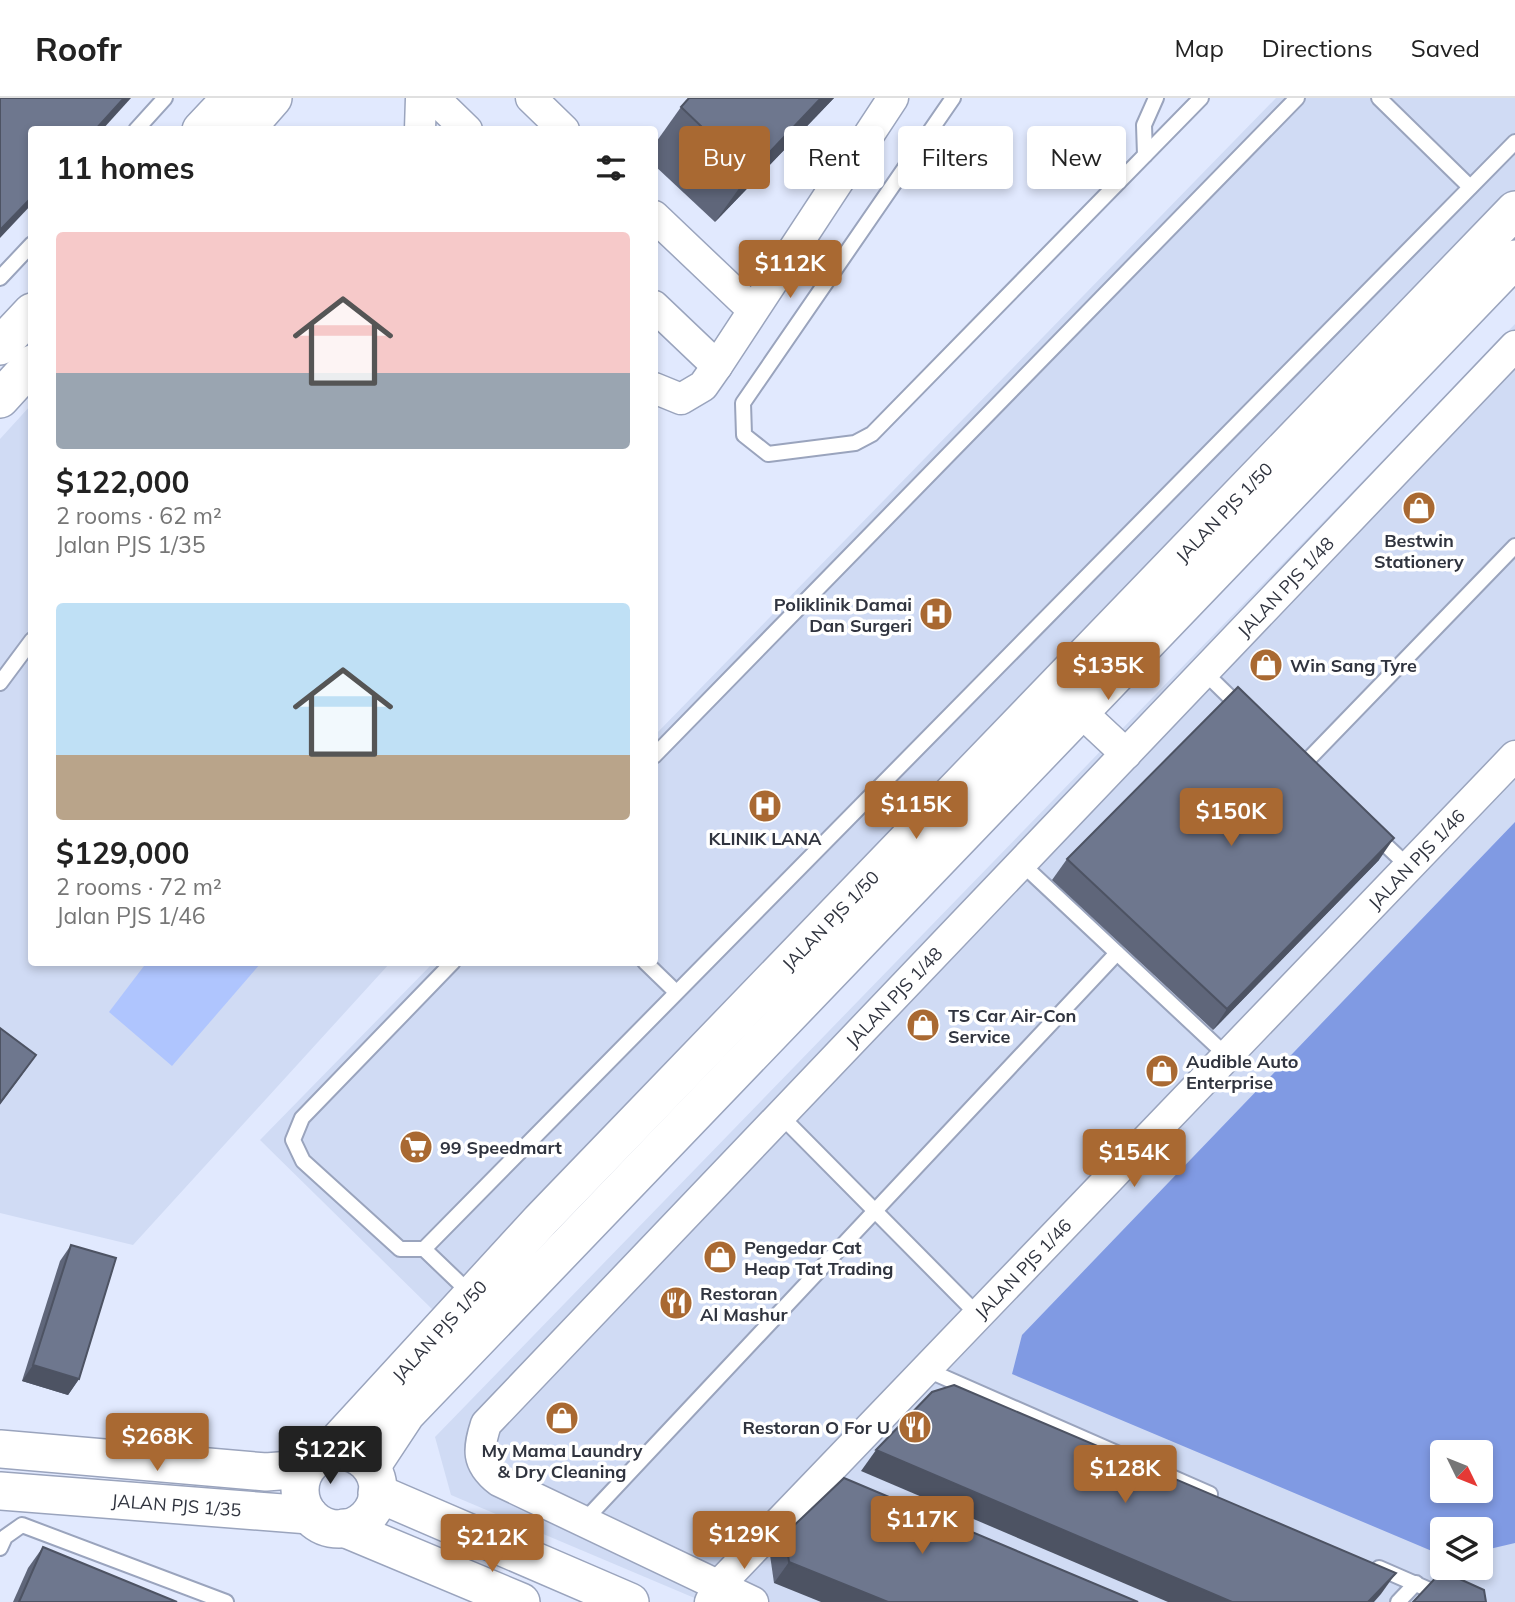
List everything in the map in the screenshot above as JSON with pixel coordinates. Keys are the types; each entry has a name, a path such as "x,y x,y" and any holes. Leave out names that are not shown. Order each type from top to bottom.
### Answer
{"street":[{"path":"205,126 231,98"},
{"path":"248,126 273,98"},
{"path":"420,126 421,98"},
{"path":"434,98 463,126"},
{"path":"531,98 560,126"},
{"path":"658,390 681,399 703,386 893,98"},
{"name":"JALAN PJS 1/50","path":"374,1480 407,1414 1068,699 1515,210"},
{"path":"658,220 753,310"},
{"name":"JALAN PJS 1/50","path":"316,1461 472,1295 1068,699 1515,259"},
{"path":"658,310 718,366"},
{"path":"0,399 14,349 28,320"},
{"name":"JALAN PJS 1/48","path":"753,1602 713,1595 583,1522 499,1481 487,1472 478,1448 486,1424 1515,346"},
{"path":"1068,699 1126,754"},
{"name":"JALAN PJS 1/46","path":"713,1595 830,1478 925,1370 1515,756"},
{"path":"0,1449 266,1472 351,1453 374,1480 630,1602"},
{"path":"316,1461 300,1493 309,1515 319,1524 344,1528 521,1602"},
{"path":"181,1504 184,1464"},
{"path":"344,1528 367,1517 374,1480"},
{"name":"JALAN PJS 1/35","path":"0,1491 309,1515"}],"lane":[{"path":"140,126 165,98"},
{"path":"953,98 743,403 744,435 768,454 855,443 872,434 1201,98"},
{"path":"1145,155 1144,125 1156,98"},
{"path":"658,752 1297,98"},
{"path":"1379,98 1470,187"},
{"path":"449,966 302,1118 293,1140 303,1161 400,1250 424,1249 1515,142"},
{"path":"0,278 28,248"},
{"path":"1302,766 1515,545"},
{"path":"0,683 28,645"},
{"path":"1204,672 1253,719"},
{"path":"1360,821 1409,867"},
{"path":"1021,863 1227,1056"},
{"path":"583,1522 1117,953"},
{"path":"649,966 677,992"},
{"path":"781,1116 978,1315"},
{"path":"424,1249 472,1295"},
{"path":"925,1370 1227,1501"},
{"path":"0,1548 5,1537 22,1525 226,1602"},
{"path":"1365,1562 1457,1602"},
{"path":"1398,1602 1416,1584"}],"shaded area":[{"path":"1276,98 1515,98 1515,200 435,1312 260,1140 430,966 658,966 658,732"},
{"path":"1515,324 1515,1602 704,1602 451,1495 435,1437"},
{"path":"28,408 28,966 387,966 133,1245 0,1213 0,439"},
{"path":"1515,822 1515,1543 1493,1548 1493,1517 1430,1517 1430,1550 1012,1374 1022,1335"},
{"path":"144,966 258,966 172,1066 109,1012"}],"building":[{"path":"0,98 124,98 99,126 28,126 28,201 0,230"},
{"path":"689,98 821,98 794,126 784,126 784,137 770,152 770,126 701,126 681,107"},
{"path":"1238,687 1394,838 1227,1009 1067,859"},
{"path":"0,1028 36,1055 0,1103"},
{"path":"71,1245 116,1258 79,1379 33,1365"},
{"path":"954,1385 1396,1573 1368,1602 1232,1602 876,1450 932,1392"},
{"path":"844,1478 1138,1602 888,1602 789,1562 785,1534"},
{"path":"43,1547 177,1602 19,1602"},
{"path":"1434,1580 1462,1580 1484,1590 1486,1602 1413,1602"}],"place":[{"name":"Bestwin Stationery","path":"1419,508"},
{"name":"Poliklinik Damai Dan Surgeri","path":"936,614"},
{"name":"Win Sang Tyre","path":"1266,665"},
{"name":"KLINIK LANA","path":"765,806"},
{"name":"TS Car Air-Con Service","path":"923,1025"},
{"name":"Audible Auto Enterprise","path":"1162,1071"},
{"name":"99 Speedmart","path":"416,1147"},
{"name":"Pengedar Cat Heap Tat Trading","path":"720,1257"},
{"name":"Restoran Al Mashur","path":"676,1303"},
{"name":"My Mama Laundry & Dry Cleaning","path":"562,1418"},
{"name":"Restoran O For U","path":"915,1427"}]}
